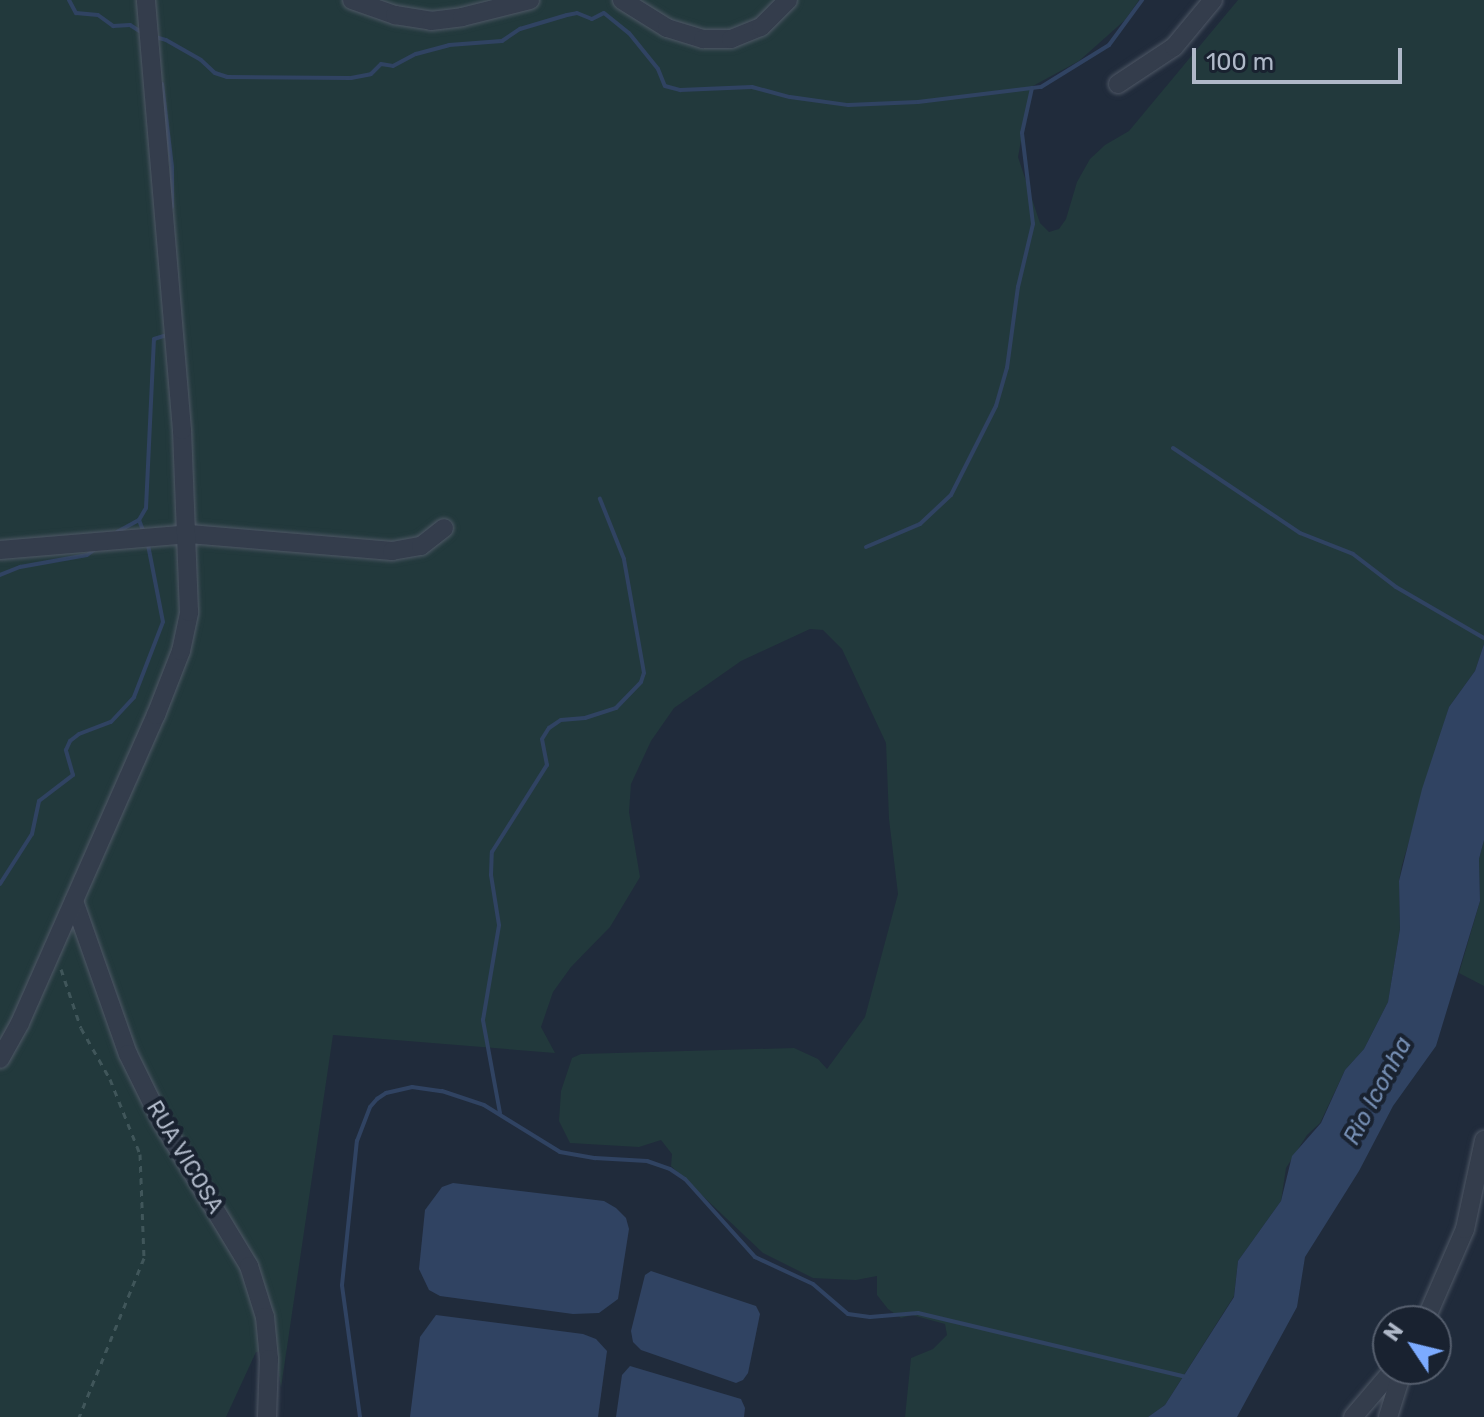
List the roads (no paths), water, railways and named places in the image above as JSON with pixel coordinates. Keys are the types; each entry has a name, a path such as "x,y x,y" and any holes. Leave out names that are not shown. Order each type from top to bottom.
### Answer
{"street":[{"path":"0,1059 74,901 181,651 189,612 189,534 146,0"},
{"path":"352,0 395,15 431,21 530,0"},
{"path":"622,0 667,28 703,39 731,39 761,27 788,0"},
{"path":"1118,84 1174,47 1213,0"},
{"path":"0,550 189,534 392,551 421,546 444,528"},
{"name":"RUA VICOSA","path":"74,901 128,1054 160,1119 249,1266 265,1317 267,1417"},
{"path":"1432,1305 1465,1229 1484,1140"},
{"path":"1353,1417 1380,1385"},
{"path":"1388,1417 1398,1385"}],"water":[{"name":"Rio Iconha","path":"1484,644 1484,840 1479,859 1480,901 1436,1046 1393,1106 1359,1171 1305,1257 1297,1307 1237,1417 1148,1417 1165,1405 1234,1297 1238,1261 1281,1201 1292,1156 1321,1123 1345,1070 1364,1049 1388,1002 1400,929 1399,881 1422,789 1449,707 1475,671"},
{"path":"453,1183 604,1201 616,1208 626,1218 629,1229 618,1299 599,1313 573,1314 440,1296 429,1290 419,1269 425,1210 442,1187"},
{"path":"651,1271 756,1306 760,1314 748,1373 743,1380 736,1383 641,1350 633,1342 631,1331 645,1275"},
{"path":"436,1315 583,1334 596,1339 607,1351 598,1417 410,1417 420,1337"},
{"path":"630,1366 741,1399 745,1408 744,1417 616,1417 622,1375"}],"waterway":[{"path":"69,0 76,13 98,15 113,26 130,25 143,33"},
{"path":"155,37 166,40 201,60 215,73 227,77 351,78 371,74 381,64 393,66 416,54 449,45 502,41 520,29 567,15 577,13 592,19 604,13 629,33 658,69 665,86 680,90 752,87 790,97 848,105 918,102 1041,87 1109,45 1142,0"},
{"path":"162,84 172,167 172,207"},
{"path":"866,547 920,524 951,495 996,406 1007,368 1018,287 1033,224 1022,133 1032,88"},
{"path":"117,532 139,520 146,508 154,339 167,335"},
{"path":"1173,448 1300,533 1353,554 1396,587 1484,638"},
{"path":"500,1113 483,1020 499,925 491,875 492,852 547,765 542,739 549,728 561,720 585,718 616,708 641,682 644,673 624,559 600,499"},
{"path":"139,520 144,533"},
{"path":"0,884 32,834 39,801 73,775 66,750 70,741 79,734 111,722 134,697 163,622 148,545"},
{"path":"0,575 20,567 87,555 94,550"},
{"path":"360,1417 342,1285 357,1141 370,1107 377,1099 386,1093 412,1087 442,1091 484,1105 560,1152 647,1161 670,1169 685,1179 755,1257 813,1284 848,1314 870,1317 918,1313 1187,1377"}]}
